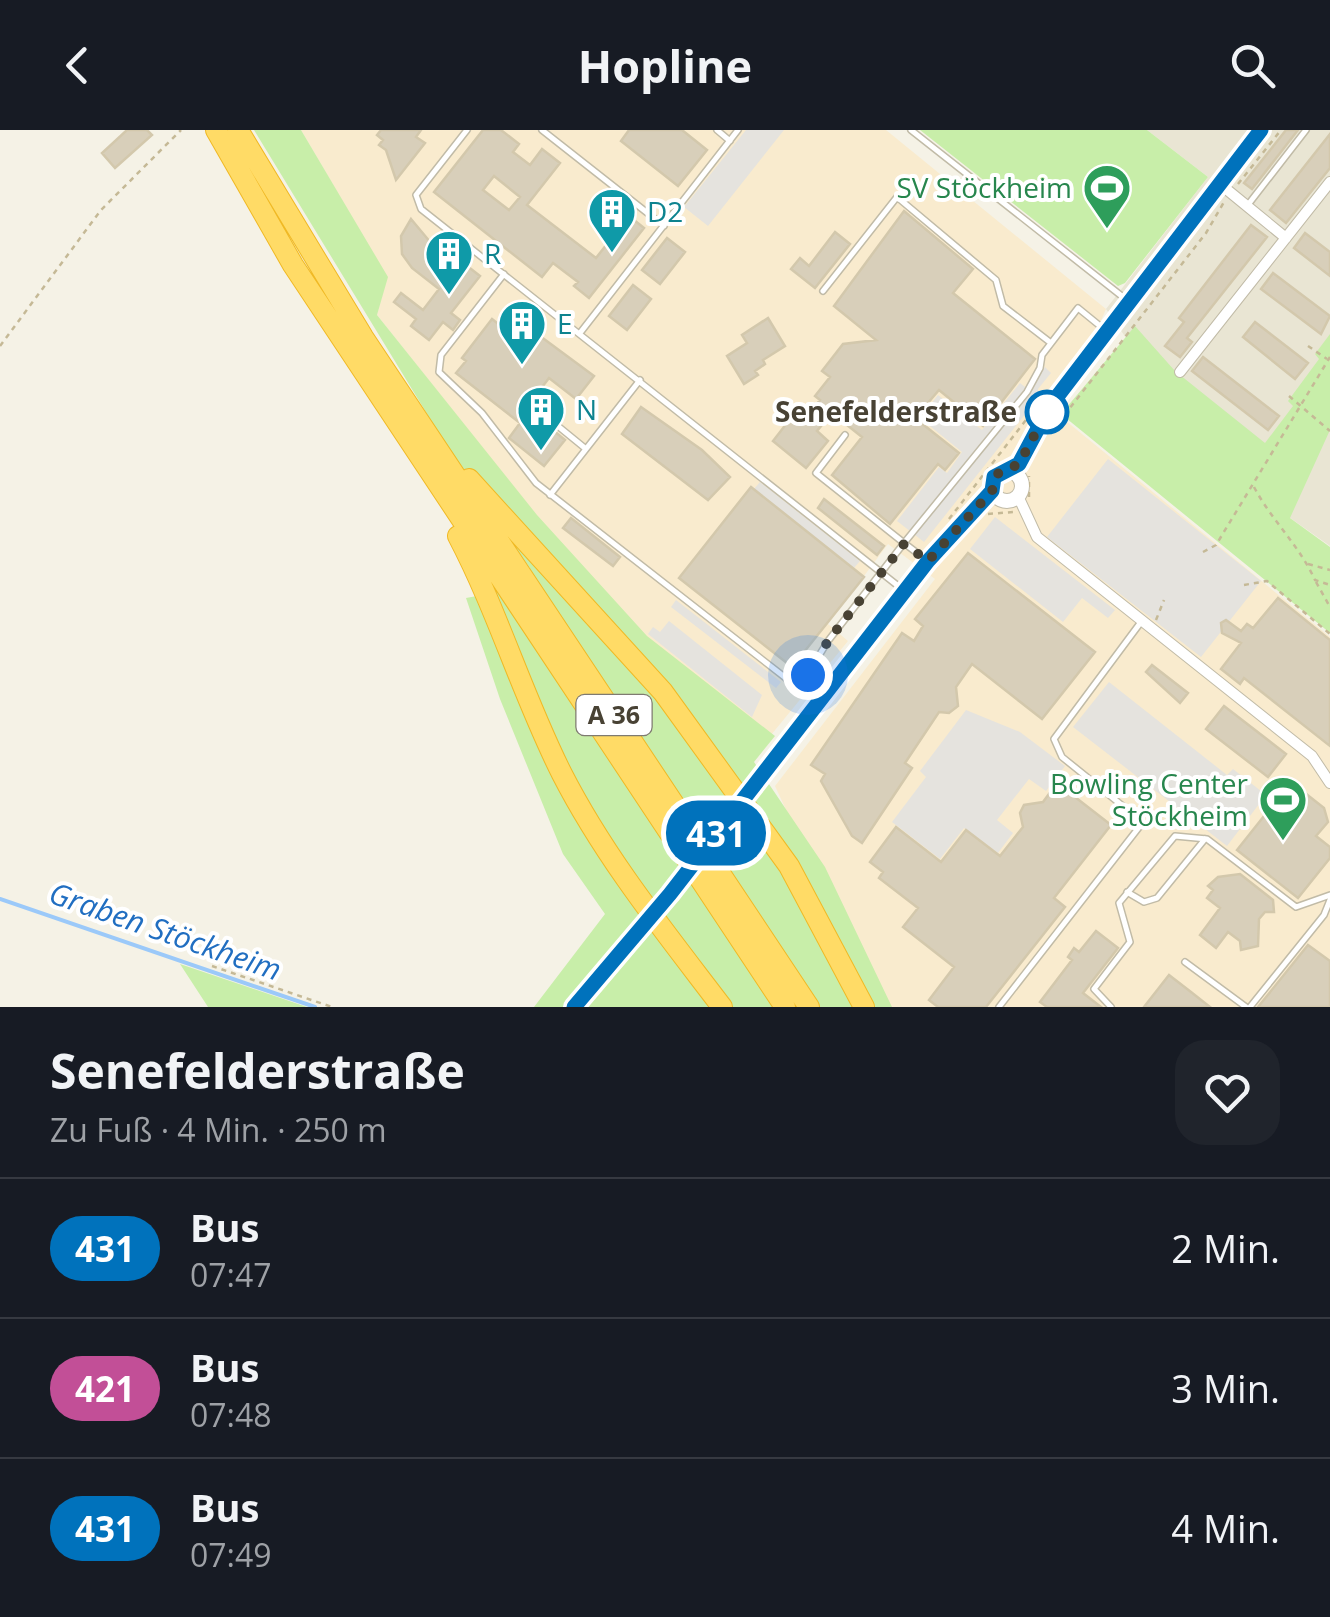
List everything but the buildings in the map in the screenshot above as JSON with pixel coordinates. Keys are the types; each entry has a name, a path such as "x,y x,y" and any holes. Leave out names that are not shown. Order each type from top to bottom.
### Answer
{"highway":[{"name":"A 36","path":"216,130 293,265 785,1007"},
{"name":"A 36","path":"238,130 310,254 419,422 808,1007"},
{"path":"419,422 634,656 789,866 864,1007"},
{"path":"410,444 467,553 563,776 652,916 722,1007"}],"main road":[{"path":"574,1007 670,894 742,800"}],"street":[{"path":"742,800 928,561 1022,482 1021,471 1050,406 1225,188 1262,130"},
{"path":"1180,372 1330,182"},
{"path":"1225,188 1286,238"},
{"path":"1021,471 994,477 1003,499 1037,537 1312,756 1330,783"}],"lane":[{"path":"467,130 416,196 417,203 904,590"},
{"path":"542,130 664,226"},
{"path":"716,130 730,141"},
{"path":"580,333 738,130"},
{"path":"911,130 1130,303"},
{"path":"1247,206 1306,130"},
{"path":"823,291 896,198 996,280 1003,306 1051,343"},
{"path":"504,274 438,365 444,378 495,429 524,473 794,682 808,675 828,641 1027,392 1051,343 1078,308 1108,332"},
{"path":"550,495 640,380"},
{"path":"537,410 586,449"},
{"path":"845,435 816,472 928,561"},
{"path":"998,1007 1140,826 1134,814 1062,756 1054,739 1146,626"},
{"path":"1111,1007 1094,989 1130,942 1119,903 1174,836 1205,838 1296,907 1330,897"},
{"path":"1127,892 1144,902 1158,898 1205,838"},
{"path":"1186,962 1248,1007 1324,914 1330,897"}],"path":[{"path":"0,346 100,210 181,130"},
{"path":"1048,435 1206,233 1225,188 1280,130"},
{"path":"1203,552 1216,545 1254,487 1329,358 1308,346"},
{"path":"1289,396 1330,431"},
{"path":"948,520 1019,428"},
{"path":"1267,443 1276,449"},
{"path":"1254,487 1307,563 1330,607"},
{"path":"1307,563 1330,570"},
{"path":"1314,580 1330,585"},
{"path":"1244,585 1267,582 1330,634"},
{"path":"1146,626 1164,600"},
{"path":"212,966 332,1007"}],"shaded area":[{"path":"301,130 886,130 1106,309 1060,416 1330,637 1330,1007 877,1007 775,786 935,579 888,544 828,624 848,641 753,757 537,517 377,315 387,277"},
{"path":"746,130 784,130 708,226 684,207"},
{"path":"1147,130 1330,130 1330,546 1249,489 1198,442 1106,309 1208,177"},
{"path":"1045,367 1051,373 1038,389 1038,398 924,542 897,521 939,467 947,473 962,452 920,418 938,395 982,430 1020,383 1030,391"},
{"path":"1108,459 1261,581 1201,657 1047,537"},
{"path":"760,482 860,561 854,568 754,489"},
{"path":"995,517 1115,610 1108,618 1082,598 1063,622 970,549"},
{"path":"676,600 781,682 776,688 671,607"},
{"path":"669,621 762,695 752,717 648,634 653,627 660,632"},
{"path":"1109,682 1227,775 1233,769 1266,795 1227,846 1073,727"},
{"path":"966,710 1020,732 1065,766 1046,791 1029,779 997,820 1013,833 998,853 964,828 940,859 892,822 926,777 920,771"}],"green space":[{"path":"254,130 301,130 388,277 377,315 537,515 647,636 775,736 754,762 825,867 892,1007 534,1007 605,914 563,854 500,699 466,598 493,593 530,568 471,486"},
{"name":"SV Stöckheim","path":"920,130 1147,130 1208,177 1125,283 1118,286"},
{"path":"1135,326 1175,371 1265,443 1293,406 1288,401 1319,359 1315,354 1330,334 1330,430 1290,518 1330,547 1330,633 1061,414"},
{"path":"180,964 307,1007 208,1007"}],"waterway":[{"name":"Graben Stöckheim","path":"0,899 315,1007"}],"bus line":[{"name":"431","path":"574,1007 670,894 928,561 992,491 994,477 1019,464 1050,406 1261,130"}],"place":[{"name":"SV Stöckheim","path":"1107,230"},
{"name":"D2","path":"612,254"},
{"name":"R","path":"449,296"},
{"name":"E","path":"522,366"},
{"name":"Senefelderstraße","path":"1047,412"},
{"name":"N","path":"541,452"},
{"name":"Bowling Center Stöckheim","path":"1283,842"}],"route":[{"path":"808,675 828,641 904,544 928,561 992,491 994,477 1019,464 1050,406 1047,412"}]}
